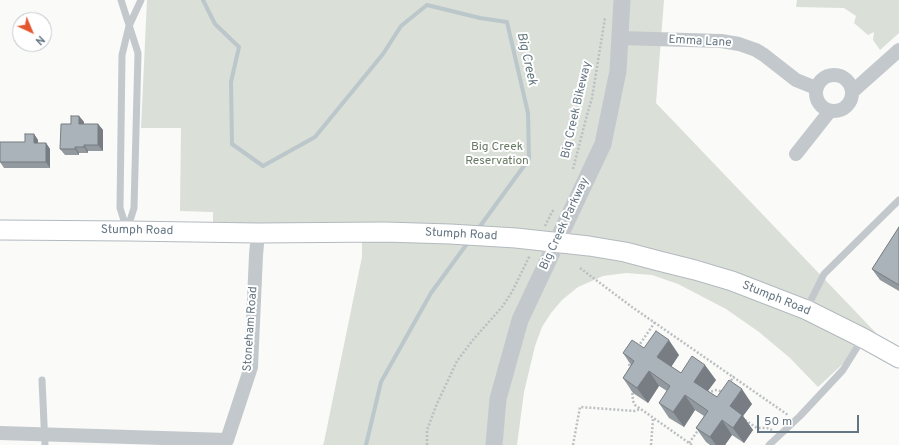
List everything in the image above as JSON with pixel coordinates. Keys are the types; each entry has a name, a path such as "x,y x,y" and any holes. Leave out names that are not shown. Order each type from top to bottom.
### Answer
{"main road":[{"name":"Stumph Road","path":"0,230 385,232 516,238 589,246 625,252 732,281 807,310 899,358"}],"street":[{"name":"Big Creek Parkway","path":"494,445 498,399 520,320 603,144 618,71 622,0"},
{"name":"Emma Lane","path":"620,38 721,41 739,44 756,50 796,80 816,88"},
{"path":"852,92 899,50"},
{"path":"834,74 839,75 849,82 852,98 846,107 841,110 830,111 820,105 817,100 816,88 823,78 834,74"},
{"path":"796,154 830,111"},
{"name":"Stoneham Road","path":"225,442 251,367 258,232"},
{"path":"0,433 45,440 225,442"}],"lane":[{"path":"121,0 138,53 134,208 127,230"},
{"path":"127,230 120,208 122,55 129,26 140,0"},
{"path":"807,310 824,274 899,200"},
{"path":"769,445 843,370 863,338"},
{"path":"42,380 45,440"}],"path":[{"name":"Big Creek Bikeway","path":"572,176 592,98 605,17"},
{"path":"548,218 557,206"},
{"path":"427,445 427,430 457,360 502,307 512,292 528,259"},
{"path":"580,268 632,307 734,376 795,420"},
{"path":"638,348 655,322"},
{"path":"630,371 629,361 632,357"},
{"path":"724,392 734,376"},
{"path":"632,386 633,401 635,405 690,444 700,427"},
{"path":"707,394 716,390 724,392 726,395"},
{"path":"573,445 580,407 634,411 640,409"},
{"path":"651,445 653,418"},
{"path":"745,420 757,428 770,429 778,436"}],"green space":[{"name":"Big Creek Reservation","path":"147,0 664,0 656,103 876,333 818,387 790,358 759,332 726,309 678,284 652,275 626,273 603,276 578,287 562,300 542,327 535,346 524,392 517,445 323,445 362,257 362,232 213,231 213,212 180,211 181,128 141,128"},
{"path":"797,0 899,0 899,33 880,50 873,40 874,32 868,35 854,23 856,16 844,8 796,7"}],"building":[{"path":"71,116 79,116 79,124 98,124 98,145 84,145 84,147 75,147 75,149 60,149 61,124 71,124"},
{"path":"25,134 34,134 34,143 46,143 46,162 0,162 0,142 25,142"},
{"path":"899,227 899,285 872,269"},
{"path":"656,331 669,340 657,357 681,373 692,356 705,365 694,382 717,397 729,380 742,389 730,406 742,415 733,428 722,420 710,437 696,428 708,411 685,395 673,412 659,403 670,386 649,371 637,388 623,378 634,361 623,353 632,340 644,348"}],"waterway":[{"name":"Big Creek","path":"203,0 215,24 239,47 231,82 232,144 263,166 315,137 383,54 401,26 427,5 480,18 507,22 528,113 529,159 478,229"},
{"name":"Big Creek","path":"366,445 381,382 431,293 469,241"}]}
